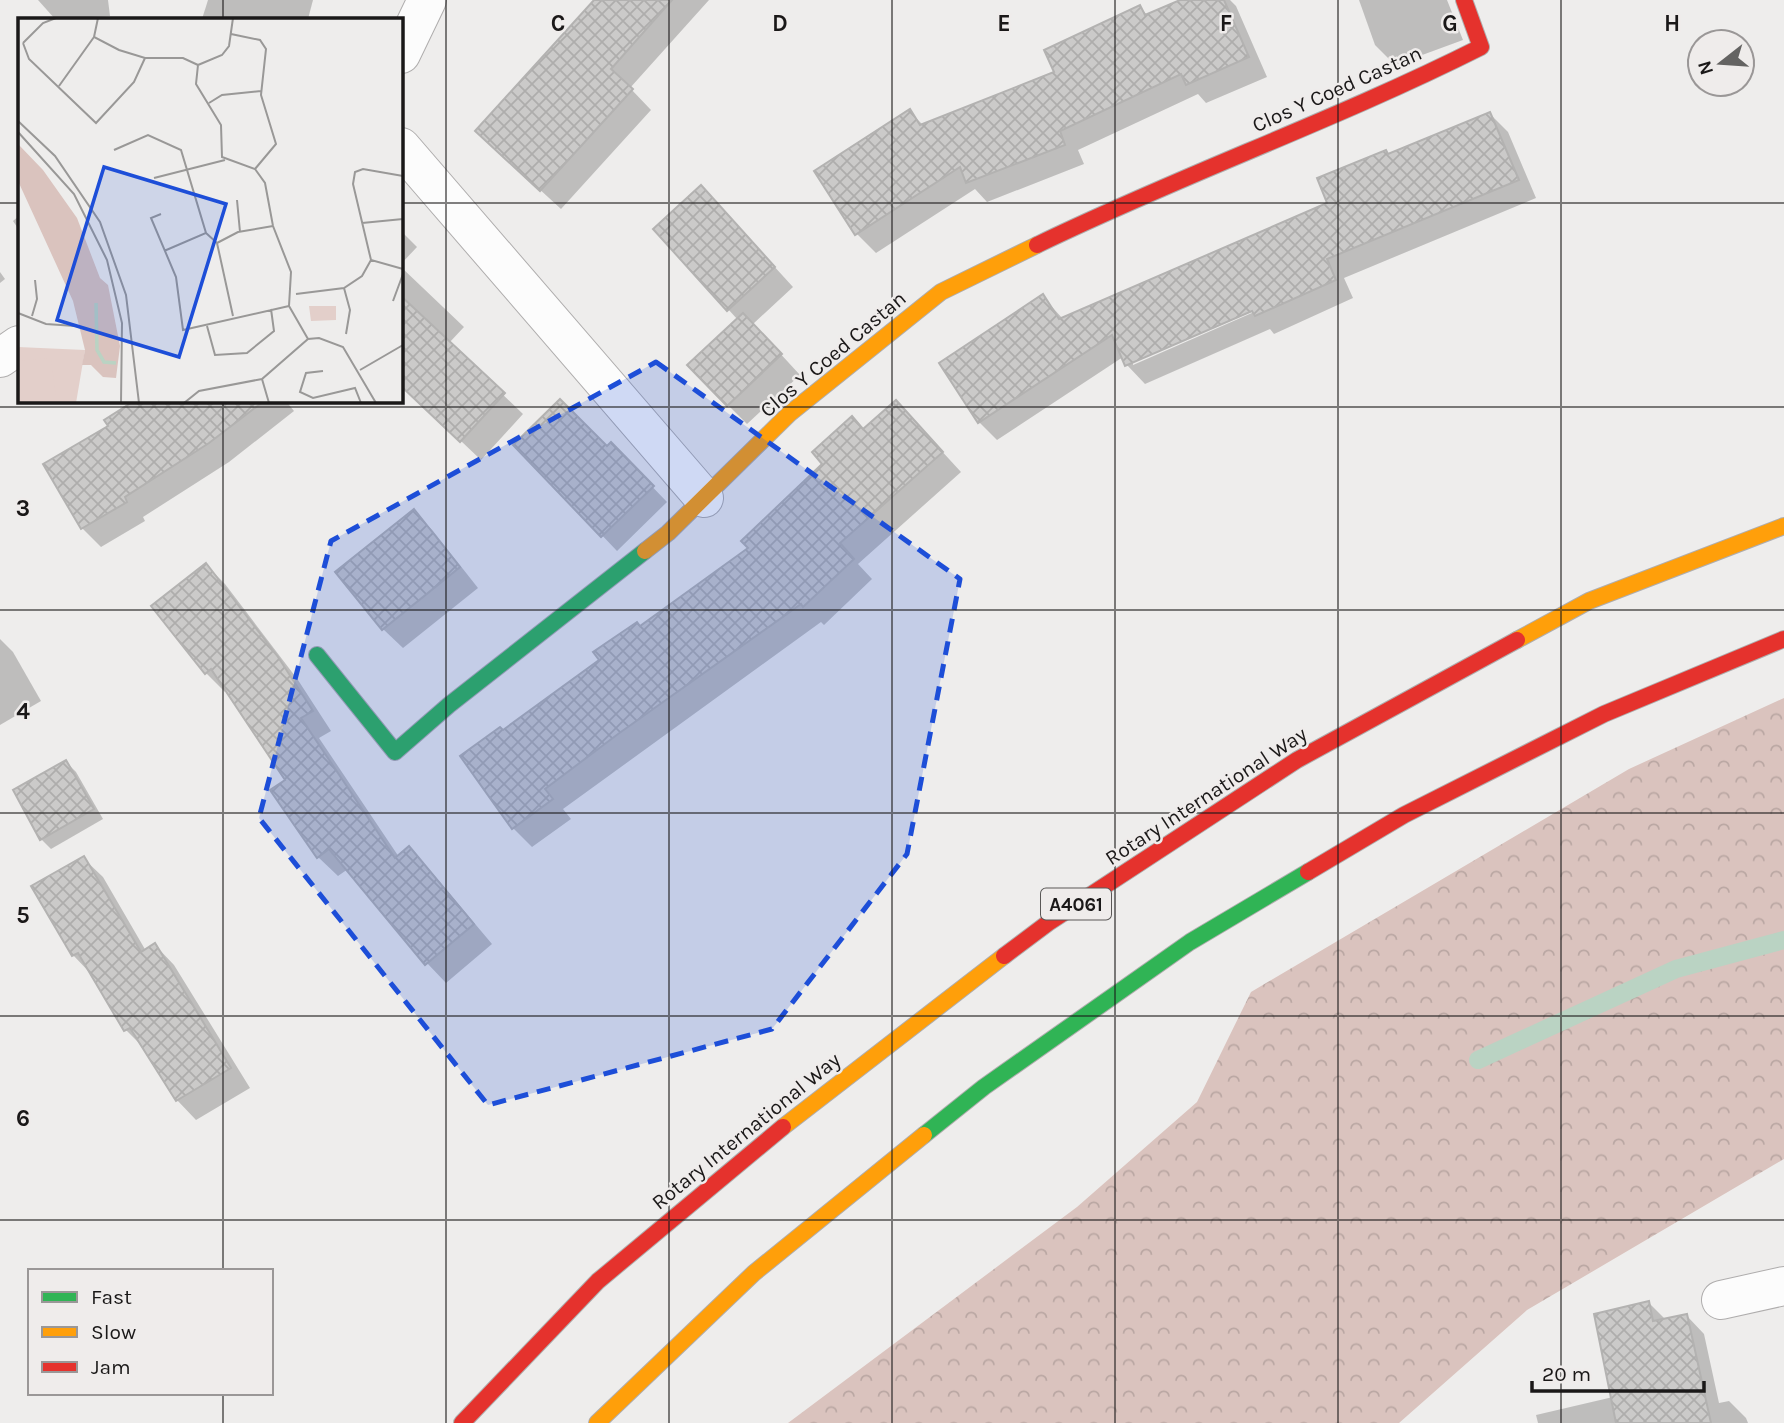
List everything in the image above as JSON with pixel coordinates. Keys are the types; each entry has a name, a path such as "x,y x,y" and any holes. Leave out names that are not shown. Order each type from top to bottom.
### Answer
{"main road":[{"name":"Clos Y Coed Castan","path":"317,655 395,751 449,705 668,533 789,414 941,292 1117,206 1401,87 1481,47 1464,0"},
{"name":"Rotary International Way","path":"462,1423 598,1280 814,1101 1048,923 1297,760 1589,601 1784,526"},
{"path":"597,1423 754,1273 984,1087 1190,942 1429,803 1604,714 1784,639"}],"street":[{"path":"402,52 427,0"},
{"path":"402,148 704,498"},
{"path":"0,358 18,346"},
{"path":"1721,1300 1784,1286"}],"highlighted area":[{"path":"656,362 960,579 907,854 772,1029 488,1105 259,818 331,541"}],"green space":[{"path":"1784,698 1784,1159 1527,1310 1399,1423 788,1423 1077,1207 1197,1102 1251,992 1629,769"}],"building":[{"path":"594,0 672,0 611,69 633,89 540,191 475,131"},
{"path":"1180,0 1224,0 1249,57 1186,85 1181,74 1060,131 1065,145 966,183 960,167 855,235 814,171 910,109 920,125 1054,72 1044,50 1140,5 1145,15"},
{"path":"1490,112 1519,180 1327,259 1336,280 1255,316 1252,311 1125,366 1112,335 978,423 939,363 1043,294 1059,319 1327,203 1317,178 1386,150 1388,154"},
{"path":"701,185 775,267 727,311 653,229"},
{"path":"402,297 505,393 460,442 402,387"},
{"path":"743,313 782,354 727,406 687,365"},
{"path":"560,399 607,446 611,442 654,486 601,537 513,445"},
{"path":"896,400 943,452 840,543 854,559 803,607 801,604 545,789 553,799 512,829 460,756 500,727 503,730 599,660 593,652 637,622 640,626 748,548 741,541 822,464 812,452 852,416 863,429"},
{"path":"132,402 263,402 209,443 125,497 127,502 81,529 43,464 108,426 104,420"},
{"path":"414,509 460,567 382,630 335,572"},
{"path":"206,563 278,657 313,711 301,718 395,858 409,846 474,924 425,965 329,849 317,858 270,790 285,780 211,669 205,674 151,606"},
{"path":"66,760 94,809 40,840 13,790"},
{"path":"84,856 141,952 155,943 231,1068 176,1101 130,1028 124,1031 78,953 72,956 31,886"},
{"path":"1649,1301 1653,1321 1687,1314 1711,1423 1616,1423 1594,1314"}],"waterway":[{"path":"1478,1060 1676,969 1784,940"}],"traffic: fast":[{"path":"317,655 395,752 449,705 645,551"},
{"path":"924,1135 984,1087 1190,942 1308,872"}],"traffic: slow":[{"path":"645,551 668,533 789,414 941,292 1037,245"},
{"path":"1517,640 1589,601 1784,526"},
{"path":"783,1127 1004,956"},
{"path":"597,1423 754,1273 924,1135"}],"traffic: jam":[{"path":"1037,245 1148,194 1371,99 1481,47 1464,0"},
{"path":"1308,872 1404,815 1604,714 1784,639"},
{"path":"1004,956 1048,923 1297,760 1517,640"},
{"path":"462,1423 598,1281 783,1127"}]}
